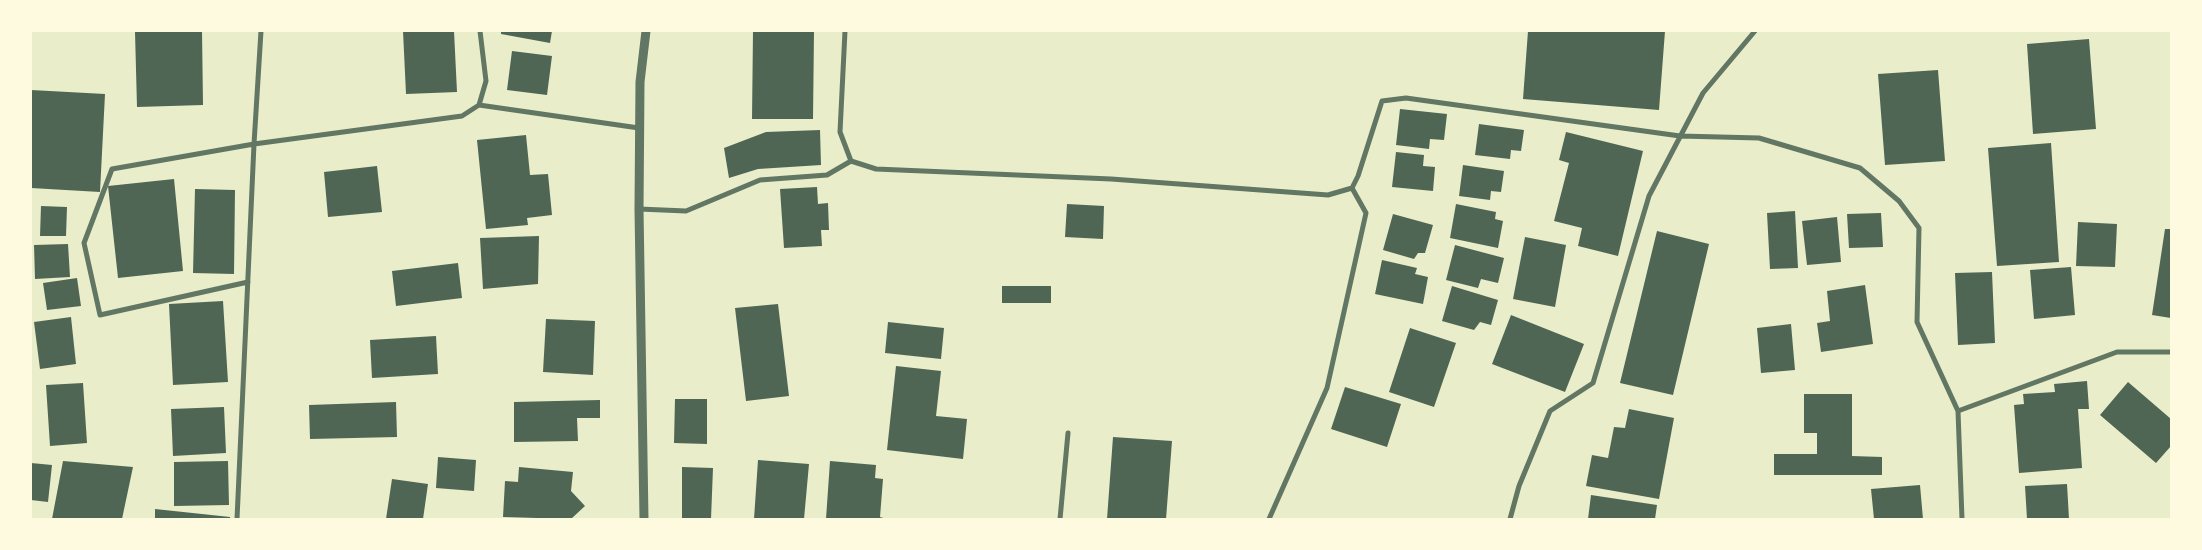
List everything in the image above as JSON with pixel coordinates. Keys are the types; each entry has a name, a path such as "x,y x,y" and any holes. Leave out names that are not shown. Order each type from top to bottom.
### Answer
{"street":[{"path":"237,519 261,31"},
{"path":"248,282 100,315 84,243 112,169 254,144 462,116 479,105 486,81 480,31"},
{"path":"644,519 639,128 640,82 646,31"},
{"path":"845,31 840,132 851,161"},
{"path":"1510,519 1519,486 1550,411 1593,382 1648,196 1703,93 1754,31"},
{"path":"639,209 686,211 760,180 827,175 851,161 876,169 1111,179 1328,195 1352,188 1358,176 1382,101 1406,98 1680,136 1759,138 1860,168 1899,200 1919,228 1917,322 1958,410 1962,519"},
{"path":"479,105 639,128"},
{"path":"1270,519 1327,388 1366,213 1352,188"},
{"path":"1958,410 2117,352 2171,352"},
{"path":"1060,519 1068,434"}],"building":[{"path":"202,31 203,105 137,107 135,32"},
{"path":"403,31 454,31 457,92 406,94"},
{"path":"501,31 552,31 550,43 501,34"},
{"path":"753,31 814,31 813,119 752,119"},
{"path":"1528,31 1665,31 1659,110 1523,99"},
{"path":"2089,39 2096,129 2033,134 2027,44"},
{"path":"512,51 552,56 547,95 507,90"},
{"path":"1938,70 1945,161 1885,165 1878,74"},
{"path":"31,90 105,94 100,192 31,188"},
{"path":"1400,109 1447,114 1444,140 1430,139 1429,149 1396,145"},
{"path":"1479,124 1524,130 1521,151 1511,150 1510,159 1475,155"},
{"path":"820,130 821,165 758,169 729,178 724,148 766,132"},
{"path":"1566,132 1643,151 1618,256 1578,246 1582,228 1554,221 1569,163 1559,160"},
{"path":"526,135 530,175 548,174 552,215 527,218 528,225 486,229 477,140"},
{"path":"2051,143 2059,262 1997,266 1988,148"},
{"path":"1396,152 1424,155 1423,166 1435,167 1433,191 1392,187"},
{"path":"1463,165 1504,171 1501,192 1491,191 1490,200 1459,196"},
{"path":"377,166 382,212 328,217 324,172"},
{"path":"174,179 183,271 118,278 108,186"},
{"path":"817,187 818,204 828,203 829,230 821,230 822,246 784,248 780,189"},
{"path":"195,189 235,190 234,274 193,273"},
{"path":"1067,204 1104,206 1103,239 1065,237"},
{"path":"1456,204 1496,212 1495,219 1503,221 1498,248 1450,238"},
{"path":"41,206 67,207 66,236 40,236"},
{"path":"1795,211 1798,268 1770,269 1767,213"},
{"path":"1881,213 1883,247 1849,248 1847,214"},
{"path":"1393,214 1433,225 1425,253 1418,253 1414,259 1383,250"},
{"path":"1837,217 1841,262 1807,265 1802,221"},
{"path":"2078,222 2117,224 2115,267 2076,266"},
{"path":"2165,229 2171,229 2171,318 2152,315"},
{"path":"1657,231 1709,244 1673,395 1620,383"},
{"path":"539,236 538,284 483,289 480,238"},
{"path":"1525,237 1566,245 1555,307 1513,299"},
{"path":"68,244 70,277 35,279 34,245"},
{"path":"1455,245 1504,258 1498,283 1481,279 1478,288 1446,280"},
{"path":"1382,260 1417,268 1415,274 1428,277 1423,304 1375,294"},
{"path":"458,263 462,298 396,306 392,271"},
{"path":"2071,267 2075,315 2034,319 2030,270"},
{"path":"1992,272 1995,343 1958,345 1955,273"},
{"path":"77,278 81,306 47,310 43,283"},
{"path":"1865,285 1873,344 1821,352 1817,323 1830,321 1827,291"},
{"path":"1002,286 1051,286 1051,303 1002,303"},
{"path":"1452,286 1498,300 1491,325 1480,322 1474,330 1442,321"},
{"path":"223,301 228,382 173,385 169,304"},
{"path":"778,304 789,396 746,401 735,308"},
{"path":"1511,315 1584,344 1565,392 1492,364"},
{"path":"71,317 76,364 40,369 34,322"},
{"path":"546,319 595,321 593,375 543,372"},
{"path":"888,322 944,328 941,359 885,353"},
{"path":"1791,324 1795,370 1761,373 1757,328"},
{"path":"1410,328 1456,343 1434,407 1389,392"},
{"path":"436,336 438,374 372,378 370,340"},
{"path":"896,366 941,371 936,416 967,419 963,459 887,450"},
{"path":"2087,381 2089,409 2078,409 2082,468 2019,473 2014,405 2024,404 2023,394 2055,392 2054,384"},
{"path":"2128,382 2171,419 2171,446 2156,463 2100,415"},
{"path":"83,383 87,443 50,446 46,385"},
{"path":"1345,387 1401,404 1387,447 1331,429"},
{"path":"1804,394 1852,394 1852,456 1882,457 1882,475 1774,475 1774,454 1817,454 1817,433 1804,433"},
{"path":"675,399 707,399 707,444 674,443"},
{"path":"600,400 600,418 577,418 578,441 514,442 514,402"},
{"path":"396,402 397,437 310,439 309,405"},
{"path":"224,407 226,453 173,456 171,409"},
{"path":"1629,409 1674,418 1659,499 1586,486 1592,455 1608,458 1614,427 1625,428"},
{"path":"1113,437 1172,441 1166,519 1107,519"},
{"path":"438,457 476,460 474,491 436,488"},
{"path":"758,460 809,464 804,519 754,519"},
{"path":"63,461 133,467 122,519 52,519"},
{"path":"228,461 229,505 174,506 174,462"},
{"path":"830,461 876,465 875,478 883,479 880,517 887,519 826,519"},
{"path":"31,463 52,465 48,502 31,500"},
{"path":"519,467 573,472 571,491 585,506 571,519 503,517 505,481 518,482"},
{"path":"682,467 713,468 711,519 682,519"},
{"path":"392,479 428,484 423,519 386,519"},
{"path":"2067,484 2069,519 2027,519 2025,486"},
{"path":"1920,485 1923,519 1874,519 1871,489"},
{"path":"1591,495 1657,505 1655,519 1588,519"},
{"path":"155,509 230,517 230,519 155,519"}]}
